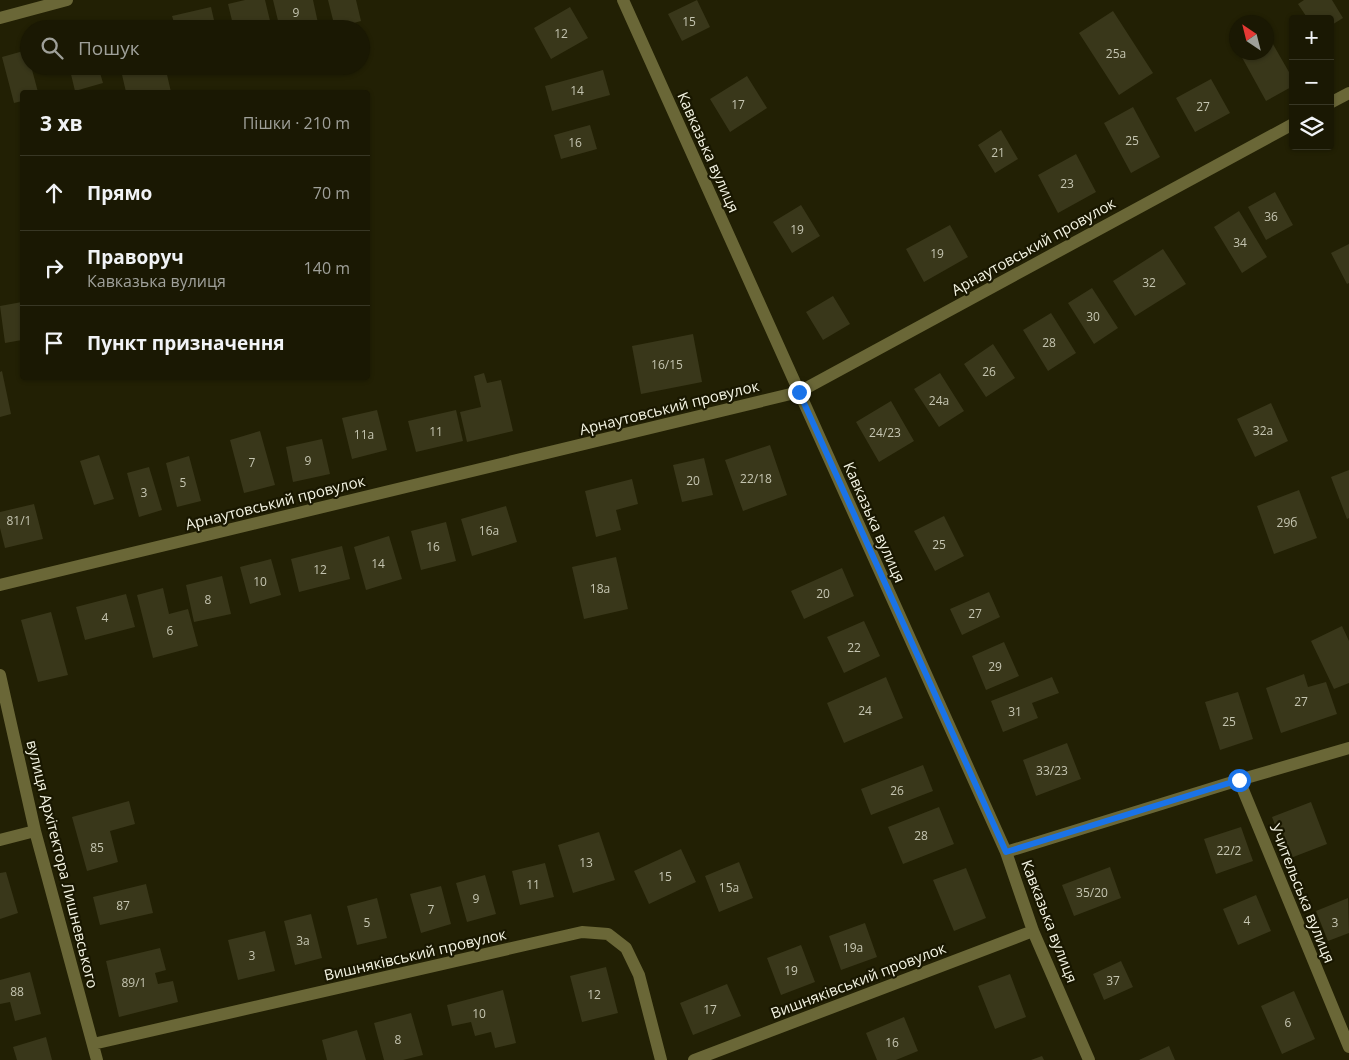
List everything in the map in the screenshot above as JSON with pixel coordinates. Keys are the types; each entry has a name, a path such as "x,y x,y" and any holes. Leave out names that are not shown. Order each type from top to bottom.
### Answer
{"street":[{"path":"0,18 67,0"},
{"name":"Кавказька вулиця","path":"623,0 1006,852 1033,930 1089,1060"},
{"path":"1334,101 1349,93"},
{"name":"Арнаутовський провулок","path":"0,585 799,392 1289,126"},
{"name":"вулиця Архітектора Лишневського","path":"0,674 35,832 97,1060"},
{"path":"1006,852 1349,748"},
{"name":"Учительська вулиця","path":"1239,780 1349,1047"},
{"path":"0,840 35,832"},
{"name":"Вишняківський провулок","path":"694,1060 1033,930"},
{"name":"Вишняківський провулок","path":"94,1044 582,932 608,934 626,948 638,976 661,1060"}],"building":[{"path":"245,0 265,0 270,20 232,20 228,4"},
{"path":"273,0 313,0 317,20 278,20"},
{"path":"328,0 356,0 361,20 333,20"},
{"path":"697,0 710,27 682,41 668,14"},
{"path":"1304,0 1332,0 1343,18 1334,24 1334,15 1305,15 1298,4"},
{"path":"211,7 214,20 173,20 172,16"},
{"path":"570,7 588,38 551,59 534,28"},
{"path":"1113,11 1153,73 1119,95 1079,33"},
{"path":"1274,46 1289,72 1289,88 1266,101 1243,60 1274,60"},
{"path":"20,52 20,75 33,75 37,90 20,90 20,102 14,103 2,57"},
{"path":"603,70 610,95 552,111 545,86"},
{"path":"71,75 101,75 103,83 75,90"},
{"path":"122,75 167,75 171,90 126,90"},
{"path":"747,76 767,108 730,132 710,99"},
{"path":"1211,79 1230,113 1195,132 1176,98"},
{"path":"1133,107 1160,157 1131,173 1104,123"},
{"path":"590,125 597,149 561,159 554,135"},
{"path":"1001,130 1018,159 995,173 978,145"},
{"path":"1076,154 1096,192 1058,213 1038,175"},
{"path":"1275,192 1293,225 1266,240 1248,207"},
{"path":"801,205 820,236 792,253 773,222"},
{"path":"1239,211 1267,257 1242,273 1214,227"},
{"path":"950,225 968,257 924,282 906,249"},
{"path":"1349,244 1349,283 1347,284 1331,253"},
{"path":"1163,249 1186,284 1135,316 1113,281"},
{"path":"1092,288 1118,328 1094,344 1068,303"},
{"path":"833,296 850,324 823,340 806,312"},
{"path":"20,302 20,340 5,343 0,306"},
{"path":"1051,313 1076,353 1048,371 1023,330"},
{"path":"693,334 702,382 641,394 632,346"},
{"path":"993,344 1015,378 986,397 964,364"},
{"path":"2,371 11,414 0,417 0,372"},
{"path":"484,373 487,383 501,380 513,431 467,442 460,412 481,407 474,376"},
{"path":"940,373 964,411 939,427 914,389"},
{"path":"891,401 914,441 879,462 856,422"},
{"path":"1271,403 1288,441 1255,457 1237,419"},
{"path":"377,410 387,450 352,459 342,418"},
{"path":"456,410 463,441 416,452 408,421"},
{"path":"260,431 275,485 244,493 230,440"},
{"path":"322,439 330,474 293,482 286,447"},
{"path":"770,445 787,495 743,511 725,460"},
{"path":"99,455 114,499 94,505 80,461"},
{"path":"189,456 201,501 177,507 166,463"},
{"path":"704,458 713,495 682,502 673,465"},
{"path":"149,467 162,510 139,517 127,473"},
{"path":"1349,470 1349,518 1347,519 1331,477"},
{"path":"632,479 638,504 616,510 621,530 596,537 585,491"},
{"path":"1299,490 1317,538 1274,554 1257,506"},
{"path":"34,504 43,539 5,548 0,528 0,512"},
{"path":"506,506 517,542 472,556 461,519"},
{"path":"944,516 964,556 935,571 914,531"},
{"path":"446,522 456,561 421,570 411,531"},
{"path":"389,536 402,579 366,590 354,547"},
{"path":"342,546 350,579 299,592 291,559"},
{"path":"616,557 628,609 584,619 572,567"},
{"path":"271,559 281,595 250,604 240,567"},
{"path":"842,568 854,596 804,619 791,591"},
{"path":"222,576 231,614 194,622 186,585"},
{"path":"163,588 169,614 188,609 198,646 153,658 137,595"},
{"path":"989,592 1000,617 962,635 950,609"},
{"path":"126,594 135,627 85,640 76,607"},
{"path":"51,612 68,675 38,682 21,620"},
{"path":"864,621 880,656 844,673 827,637"},
{"path":"1342,626 1349,641 1349,683 1334,689 1311,641"},
{"path":"1004,642 1019,676 986,690 972,656"},
{"path":"1304,674 1308,687 1326,682 1337,714 1281,733 1266,688"},
{"path":"886,677 903,718 844,743 827,703"},
{"path":"1052,677 1059,693 1032,703 1038,718 1003,732 991,701"},
{"path":"1238,692 1253,739 1220,750 1205,702"},
{"path":"1067,743 1081,779 1036,796 1023,760"},
{"path":"923,765 933,791 871,815 861,789"},
{"path":"129,801 135,824 110,831 118,862 87,871 72,817"},
{"path":"1311,802 1327,844 1288,859 1272,817"},
{"path":"939,807 954,844 903,864 888,827"},
{"path":"1241,827 1253,861 1216,874 1204,839"},
{"path":"599,832 615,880 573,893 558,845"},
{"path":"681,849 696,882 649,904 634,871"},
{"path":"739,862 753,898 719,912 705,876"},
{"path":"545,863 554,897 520,905 512,871"},
{"path":"1110,867 1121,898 1074,916 1062,885"},
{"path":"966,868 986,918 954,931 933,880"},
{"path":"6,872 18,913 0,919 0,873"},
{"path":"485,875 496,914 467,922 456,883"},
{"path":"146,884 153,913 100,925 93,897"},
{"path":"441,886 451,924 421,933 410,894"},
{"path":"1256,895 1271,931 1238,945 1223,909"},
{"path":"377,898 387,938 357,945 347,906"},
{"path":"1348,898 1349,933 1328,941 1316,911"},
{"path":"311,914 322,958 295,965 284,921"},
{"path":"865,923 877,957 841,970 829,936"},
{"path":"265,931 275,971 238,980 228,940"},
{"path":"801,945 815,982 781,995 767,958"},
{"path":"160,948 166,970 155,973 158,984 173,981 178,1002 119,1017 106,961"},
{"path":"1121,961 1133,987 1104,1000 1093,974"},
{"path":"606,967 618,1013 582,1022 570,976"},
{"path":"30,972 41,1014 15,1021 10,1002 0,1004 0,980"},
{"path":"1010,974 1026,1017 995,1029 978,986"},
{"path":"727,984 741,1016 693,1035 680,1003"},
{"path":"503,990 516,1043 495,1048 491,1032 475,1036 471,1022 452,1026 447,1005"},
{"path":"1294,991 1315,1039 1282,1054 1261,1006"},
{"path":"411,1013 423,1055 403,1060 384,1060 374,1023"},
{"path":"904,1017 918,1051 896,1060 877,1060 866,1033"},
{"path":"357,1030 366,1060 327,1060 322,1040"},
{"path":"46,1037 52,1060 17,1060 13,1047"},
{"path":"1169,1046 1175,1060 1139,1060"},
{"path":"1042,1056 1044,1060 1031,1060"}],"route":[{"path":"799,392 1006,852 1239,780"}]}
